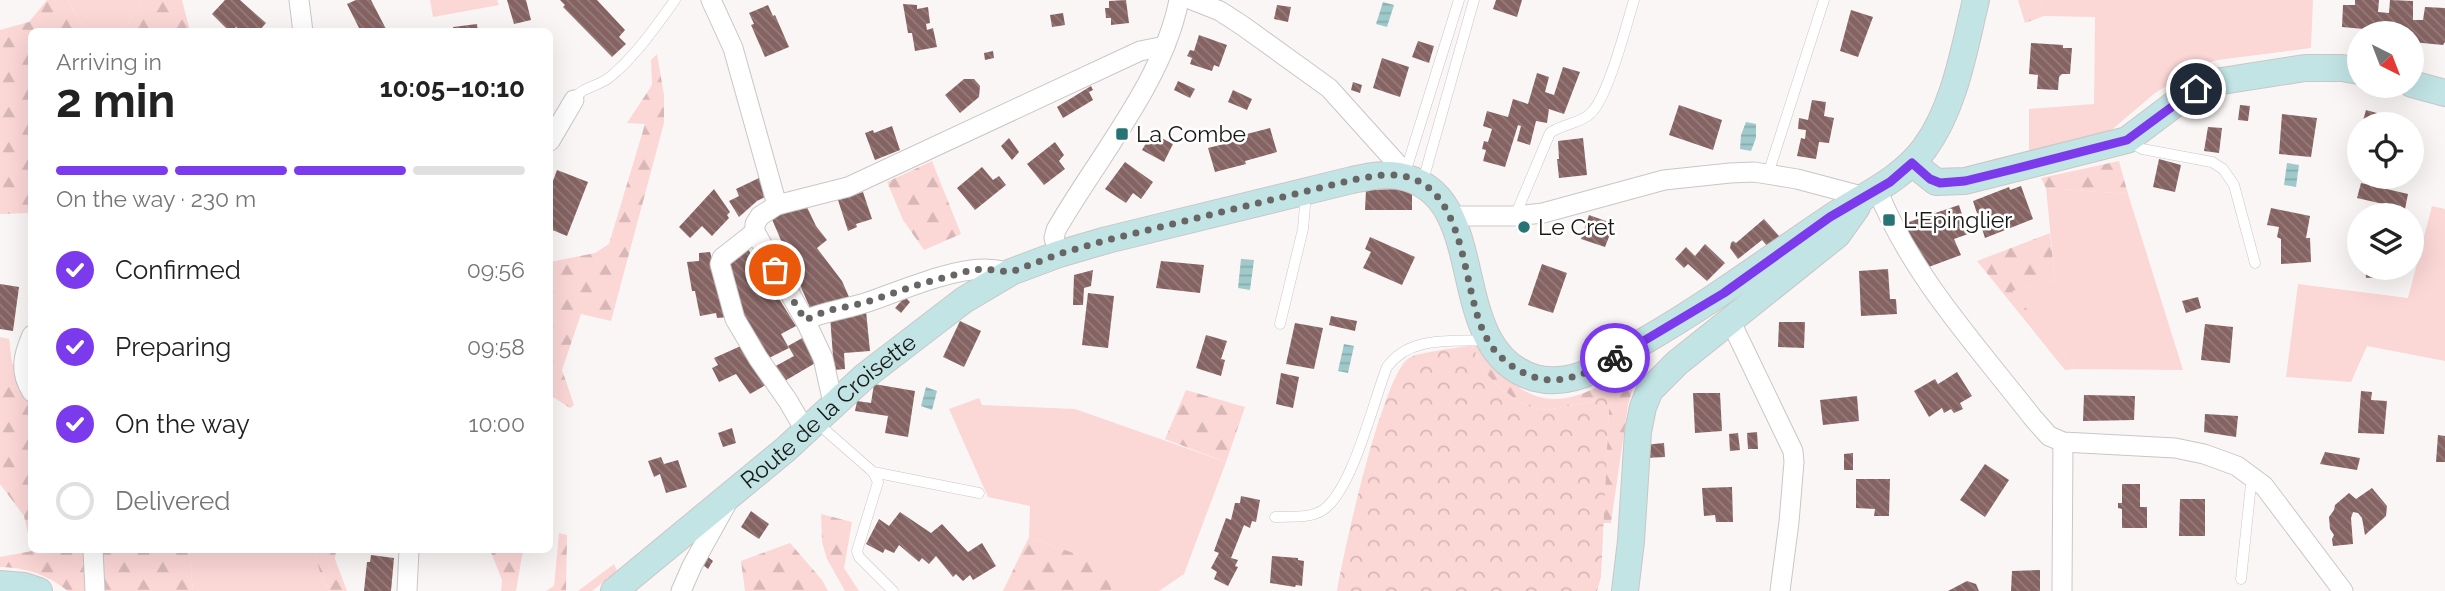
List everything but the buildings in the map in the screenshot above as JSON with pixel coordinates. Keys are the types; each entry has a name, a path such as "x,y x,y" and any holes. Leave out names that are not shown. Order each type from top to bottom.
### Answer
{"street":[{"path":"299,0 302,28"},
{"path":"710,0 733,48 777,205"},
{"path":"1059,254 1054,238 1056,230 1127,117 1165,47 1175,21 1179,0"},
{"path":"1192,0 1220,11 1329,88 1413,179 1442,204 1450,216 1464,252 1478,316 1488,340 1512,367 1534,378 1555,380 1578,376 1607,362 1698,310 1912,163 1932,137 1941,118 1958,72 1976,0"},
{"path":"755,232 722,258 720,264 729,304 743,333 788,401 818,419 824,358 755,232 755,224 760,216 777,205 848,187 1140,51 1165,47"},
{"path":"1912,163 1930,179 1946,183 2010,170 2127,140 2184,97 2209,83 2305,68 2347,69"},
{"path":"2424,87 2445,93"},
{"path":"553,136 574,100"},
{"path":"1450,216 1543,213 1664,180 1730,173 1768,174 1871,193 1937,294 2049,436 2063,442 2175,447 2223,460 2252,475 2282,508 2343,591"},
{"name":"Route de la Croisette","path":"614,591 732,494 865,376 964,300 1011,272 1059,254 1306,192 1385,175 1413,179"},
{"path":"1625,591 1631,541 1635,456 1646,397 1662,376 1837,235 1871,193"},
{"path":"805,320 826,311 864,303 972,270 1011,272"},
{"path":"1730,320 1793,450 1790,513 1780,591"},
{"path":"28,347 22,365 23,376 28,385"},
{"path":"2062,591 2063,442"},
{"path":"681,591 732,494"},
{"path":"93,553 95,591"},
{"path":"407,591 409,553"},
{"path":"0,584 24,586 39,591"}],"lane":[{"path":"574,100 580,91 602,84 617,71 675,0"},
{"path":"1413,179 1459,0"},
{"path":"1413,179 1474,0"},
{"path":"1515,216 1550,133 1585,118 1595,108 1609,76 1634,0"},
{"path":"1768,174 1824,0"},
{"path":"2127,140 2142,149 2212,162 2223,169 2234,186 2255,262"},
{"path":"1279,324 1303,229 1306,192"},
{"path":"1275,517 1312,516 1324,510 1331,502 1353,462 1387,367 1398,354 1413,345 1488,340"},
{"path":"818,419 873,472 878,482 857,551 859,557 893,591"},
{"path":"873,472 979,493"},
{"path":"2241,579 2252,475"}],"green space":[{"path":"47,0 67,0 83,28 28,28 28,213 0,214 0,30 29,22"},
{"path":"67,0 142,0 127,28 83,28"},
{"path":"142,0 182,0 189,28 127,28"},
{"path":"430,0 497,0 499,5 433,17"},
{"path":"2018,0 2041,0 2044,16 2025,23"},
{"path":"2041,0 2313,0 2311,48 2203,64 2155,93 2109,132 2029,151 2029,109 2094,104 2095,17 2044,16"},
{"path":"657,54 664,95 664,123 611,321 581,314 562,370 574,405 570,408 553,397 553,261 595,253 609,244 645,124 627,123 652,85 651,60"},
{"path":"932,161 961,234 924,250 903,220 887,182"},
{"path":"2119,161 2128,194 2046,188 2041,178"},
{"path":"2046,188 2128,194 2183,370 2075,369 2011,291 2055,279"},
{"path":"2432,206 2445,209 2445,361 2367,346 2351,382 2286,377 2298,284 2408,298 2413,280 2424,280 2424,237"},
{"path":"2050,233 2055,279 2012,291 2075,369 2065,370 1977,261"},
{"path":"0,337 9,339 12,364 0,362"},
{"path":"1472,345 1478,345 1517,386 1535,396 1553,399 1592,390 1640,363 1645,371 1633,387 1628,405 1611,523 1603,523 1609,408 1618,388 1590,402 1547,410 1534,408 1520,403 1497,385 1484,371"},
{"path":"1472,345 1484,371 1497,385 1520,403 1534,408 1547,410 1590,402 1619,387 1609,408 1601,577 1597,591 1337,591 1376,429 1399,371 1409,358 1414,356"},
{"path":"0,362 28,366 28,534 24,516 0,484"},
{"path":"1186,390 1245,407 1226,462 1165,439"},
{"path":"979,398 982,405 1075,409 1226,462 1184,574 1159,591 1111,591 1114,568 1029,537 1030,506 988,497 949,409"},
{"path":"821,514 852,522 844,568 859,591 845,591 827,559 822,542"},
{"path":"559,533 567,535 566,591 546,591 554,586"},
{"path":"1029,537 1115,568 1111,591 1003,591"},
{"path":"790,543 822,580 828,591 745,591 741,561"},
{"path":"28,552 189,553 193,591 68,591 53,580 36,573 19,568 0,567 0,557"},
{"path":"189,553 316,553 320,571 330,591 193,591"},
{"path":"316,553 336,553 335,559 347,591 330,591"},
{"path":"491,553 522,553 516,591 501,591 502,580"},
{"path":"614,564 617,571 592,591 578,591"}],"water":[{"path":"1383,2 1394,5 1387,27 1376,24"},
{"path":"1746,122 1756,124 1756,138 1751,151 1740,149"},
{"path":"2287,163 2299,165 2296,187 2284,185"},
{"path":"1241,259 1254,260 1250,290 1238,288"},
{"path":"1344,344 1354,346 1348,373 1338,371"},
{"path":"926,387 937,391 932,410 921,406"}],"way so far":[{"path":"775,270 805,320 826,311 864,303 972,270 1011,272 1059,254 1235,208 1352,180 1385,175 1398,176 1411,179 1426,188 1450,216 1464,252 1482,330 1493,348 1512,367 1534,378 1555,380 1592,371 1615,358"}],"place":[{"name":"La Combe","path":"1122,134"},
{"name":"L'Epinglier","path":"1889,220"},
{"name":"Le Cret","path":"1524,227"}],"route":[{"path":"1615,358 1724,293 1830,217 1890,182 1912,163 1936,182 1965,181 2127,140 2196,89"}]}
